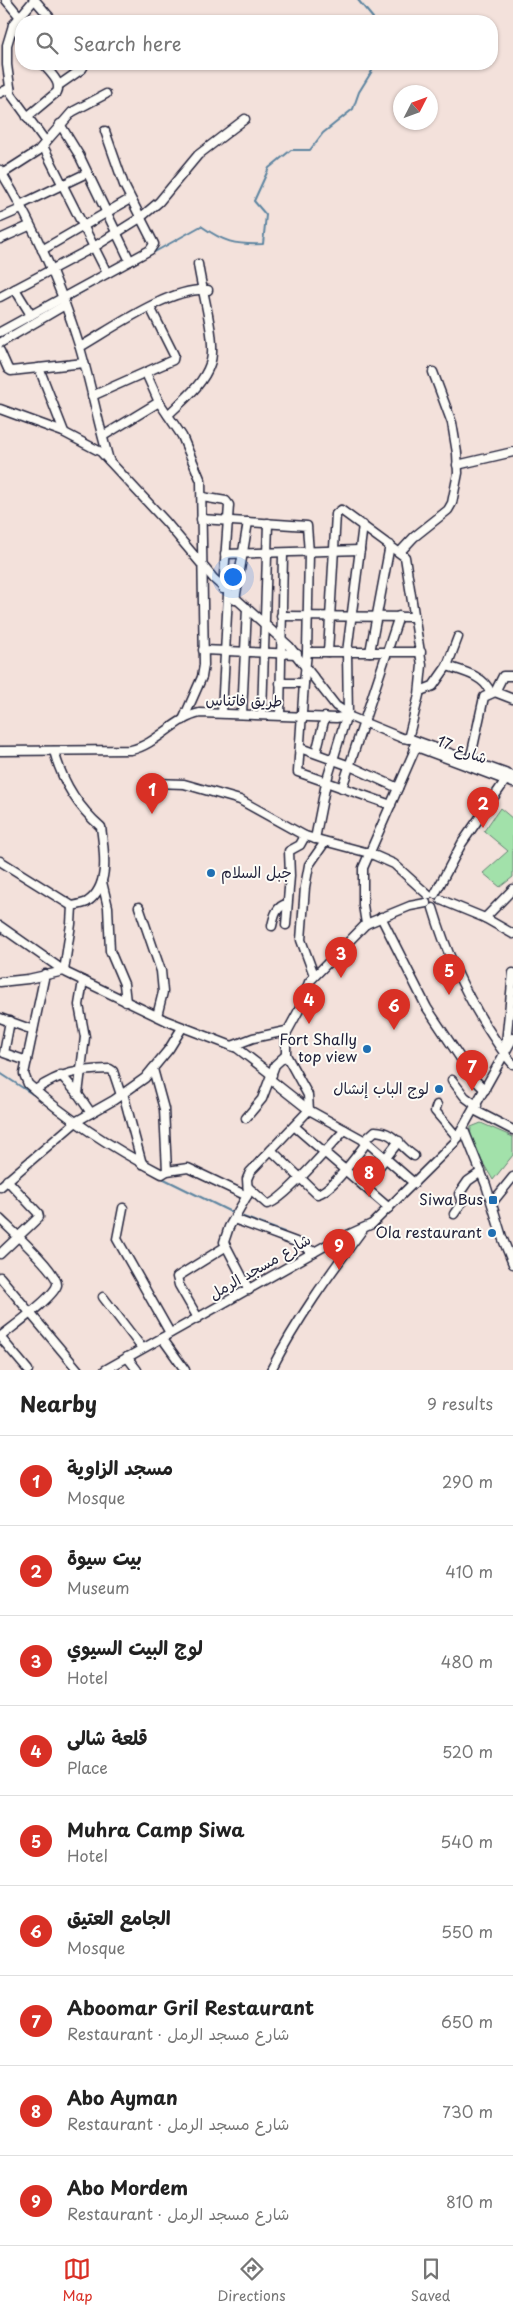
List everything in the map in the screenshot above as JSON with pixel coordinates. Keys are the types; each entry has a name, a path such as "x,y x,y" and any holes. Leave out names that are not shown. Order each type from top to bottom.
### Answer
{"street":[{"path":"6,0 18,15"},
{"path":"22,15 34,0 48,15"},
{"path":"15,22 12,25 4,54 10,88 16,103 44,144 107,273"},
{"path":"12,25 15,29"},
{"path":"48,70 59,85"},
{"path":"27,117 57,92 59,85 82,70"},
{"path":"0,93 10,88"},
{"path":"106,94 72,112 33,156 1,172 4,185 21,207 52,270 64,301 80,348 109,460"},
{"path":"1,294 52,270 117,234 140,218 162,198 198,155 245,119"},
{"path":"60,124 71,140 130,260"},
{"path":"0,342 107,273 150,250 154,244 154,240 130,199 105,131"},
{"path":"0,218 62,184 87,173"},
{"path":"42,250 130,199"},
{"path":"0,239 29,226"},
{"path":"168,415 192,392 211,363 211,334 205,290 198,264"},
{"path":"15,289 31,315"},
{"path":"80,348 150,307 187,291 205,290"},
{"path":"0,332 31,315 64,301"},
{"path":"92,396 172,361 174,357 150,307"},
{"path":"0,351 3,365 8,370 13,371 84,363"},
{"path":"39,368 64,432"},
{"path":"400,552 450,507 458,465 452,423 433,372"},
{"path":"146,373 160,402 182,436 200,481 202,497 202,677 183,721"},
{"path":"103,436 160,402"},
{"path":"0,409 64,432 94,448 109,460 226,591 264,622 296,654 336,706 347,715"},
{"path":"458,465 513,452"},
{"path":"202,497 226,501 229,505 225,554 225,652 222,713"},
{"path":"328,652 337,512 344,511 405,556 421,652 420,691 405,738"},
{"path":"201,519 306,526 309,553 307,652 298,772 391,805"},
{"path":"235,600 248,522"},
{"path":"262,714 268,523"},
{"path":"315,839 326,783 347,715 347,652 363,526"},
{"path":"370,652 390,546"},
{"path":"225,554 283,554 360,550"},
{"path":"280,715 283,554"},
{"path":"242,714 247,608"},
{"path":"282,616 414,617"},
{"path":"342,788 399,616"},
{"path":"420,691 433,686 447,666 458,637"},
{"path":"203,650 296,654"},
{"path":"307,652 421,652"},
{"path":"447,666 483,680 493,692 513,699"},
{"path":"470,761 481,701 493,692 503,676 513,676"},
{"path":"280,682 304,683"},
{"name":"طريق فاتناس","path":"0,751 131,750 148,744 183,721 200,713 325,717 347,715"},
{"name":"شارع 17","path":"347,715 470,761 510,780"},
{"path":"316,753 325,717"},
{"name":"شارع 17","path":"405,738 416,747 510,780"},
{"path":"366,924 363,868 416,747"},
{"path":"300,748 350,766 398,788"},
{"path":"0,861 72,906 87,902 102,882 104,874 101,827 87,814 69,789 58,766 54,751"},
{"path":"510,780 462,843 431,900 446,949 458,979 505,1055 513,1064"},
{"path":"154,783 184,784 240,800 305,836 369,853 403,870 439,906 441,900 485,918 513,934"},
{"path":"286,926 287,904 285,891 290,876 288,851 300,844 305,836"},
{"path":"314,975 302,945 305,888 310,865 325,842"},
{"path":"102,882 108,907 110,951 124,984 126,1002"},
{"path":"485,918 513,889"},
{"path":"248,1290 225,1247 224,1237 247,1196 247,1179 250,1172 309,1110 308,1095 286,1056 286,1031 314,975 366,924 414,904 431,900"},
{"path":"272,926 274,915 282,905 287,904"},
{"path":"64,971 72,924 72,906"},
{"path":"139,907 161,971 163,992 157,1016"},
{"path":"381,917 429,1012 485,1090"},
{"path":"0,926 64,971 83,982 182,1028 232,1046 272,1077 309,1110 366,1141 414,1183"},
{"path":"0,982 64,971"},
{"path":"505,1055 505,1038 513,973"},
{"path":"46,974 24,1077 35,1090 142,1164 162,1174 167,1171 188,1168 247,1196"},
{"path":"78,1094 82,1070 84,1032 79,998 83,982"},
{"path":"0,1018 33,1030"},
{"path":"10,1021 4,1053 27,1061"},
{"path":"0,1187 78,1121 145,1078 182,1028"},
{"path":"232,1046 253,1038 286,1031"},
{"name":"شارع مسجد الرمل","path":"105,1370 332,1242 364,1228 390,1208 464,1130 513,1038"},
{"path":"246,1118 262,1099 276,1064 286,1056"},
{"path":"153,1068 164,1109 167,1171"},
{"path":"35,1090 61,1075 82,1070 111,1069 122,1094 142,1164"},
{"path":"61,1075 78,1094 91,1113"},
{"path":"452,1080 475,1108 513,1130"},
{"path":"437,1105 435,1110 458,1138"},
{"path":"294,1126 390,1208"},
{"path":"248,1187 269,1204 274,1203 345,1130"},
{"path":"464,1130 481,1172 502,1237 513,1264"},
{"path":"271,1150 299,1179 314,1192 320,1194 344,1170 375,1131 390,1134 414,1156"},
{"path":"364,1186 399,1141"},
{"path":"454,1214 462,1202 459,1194 468,1181 481,1172"},
{"path":"492,1203 513,1177"},
{"path":"0,1254 38,1220 39,1215 7,1180"},
{"path":"123,1208 117,1239 185,1370"},
{"path":"0,1219 57,1280 55,1290 0,1337 28,1370"},
{"path":"234,1219 296,1242 314,1252"},
{"path":"271,1370 320,1286 364,1228"},
{"path":"198,1318 177,1277 225,1247"},
{"path":"0,1277 78,1370"},
{"path":"102,1297 142,1348"},
{"path":"127,1357 137,1370"}],"green space":[{"path":"500,808 513,819 513,877 500,887 483,873 508,851 484,831"},
{"path":"481,1123 513,1137 513,1155 493,1180 470,1141 471,1127"}],"waterway":[{"path":"358,0 370,15"},
{"path":"151,254 201,226 223,239 244,244 263,244 266,215 254,201 269,168 291,150 310,150 323,133 353,109 359,92 372,70"},
{"path":"68,300 143,258"},
{"path":"0,338 24,325"},
{"path":"0,1073 40,1099"},
{"path":"150,1172 233,1213"},
{"path":"238,1215 284,1232"}],"place":[{"name":"مسجد الزاوية","path":"152,814"},
{"name":"بيت سيوة","path":"483,828"},
{"name":"جبل السلام","path":"211,873"},
{"name":"لوج البيت السيوي","path":"341,978"},
{"name":"Muhra Camp Siwa","path":"449,995"},
{"name":"قلعة شالى","path":"309,1024"},
{"name":"الجامع العتيق","path":"394,1030"},
{"name":"Fort Shally top view","path":"367,1049"},
{"name":"لوج الباب إنشال","path":"439,1089"},
{"name":"Aboomar Gril Restaurant","path":"472,1091"},
{"name":"Abo Ayman","path":"369,1197"},
{"name":"Siwa Bus","path":"493,1200"},
{"name":"Ola restaurant","path":"492,1233"},
{"name":"Abo Mordem","path":"339,1270"}]}
